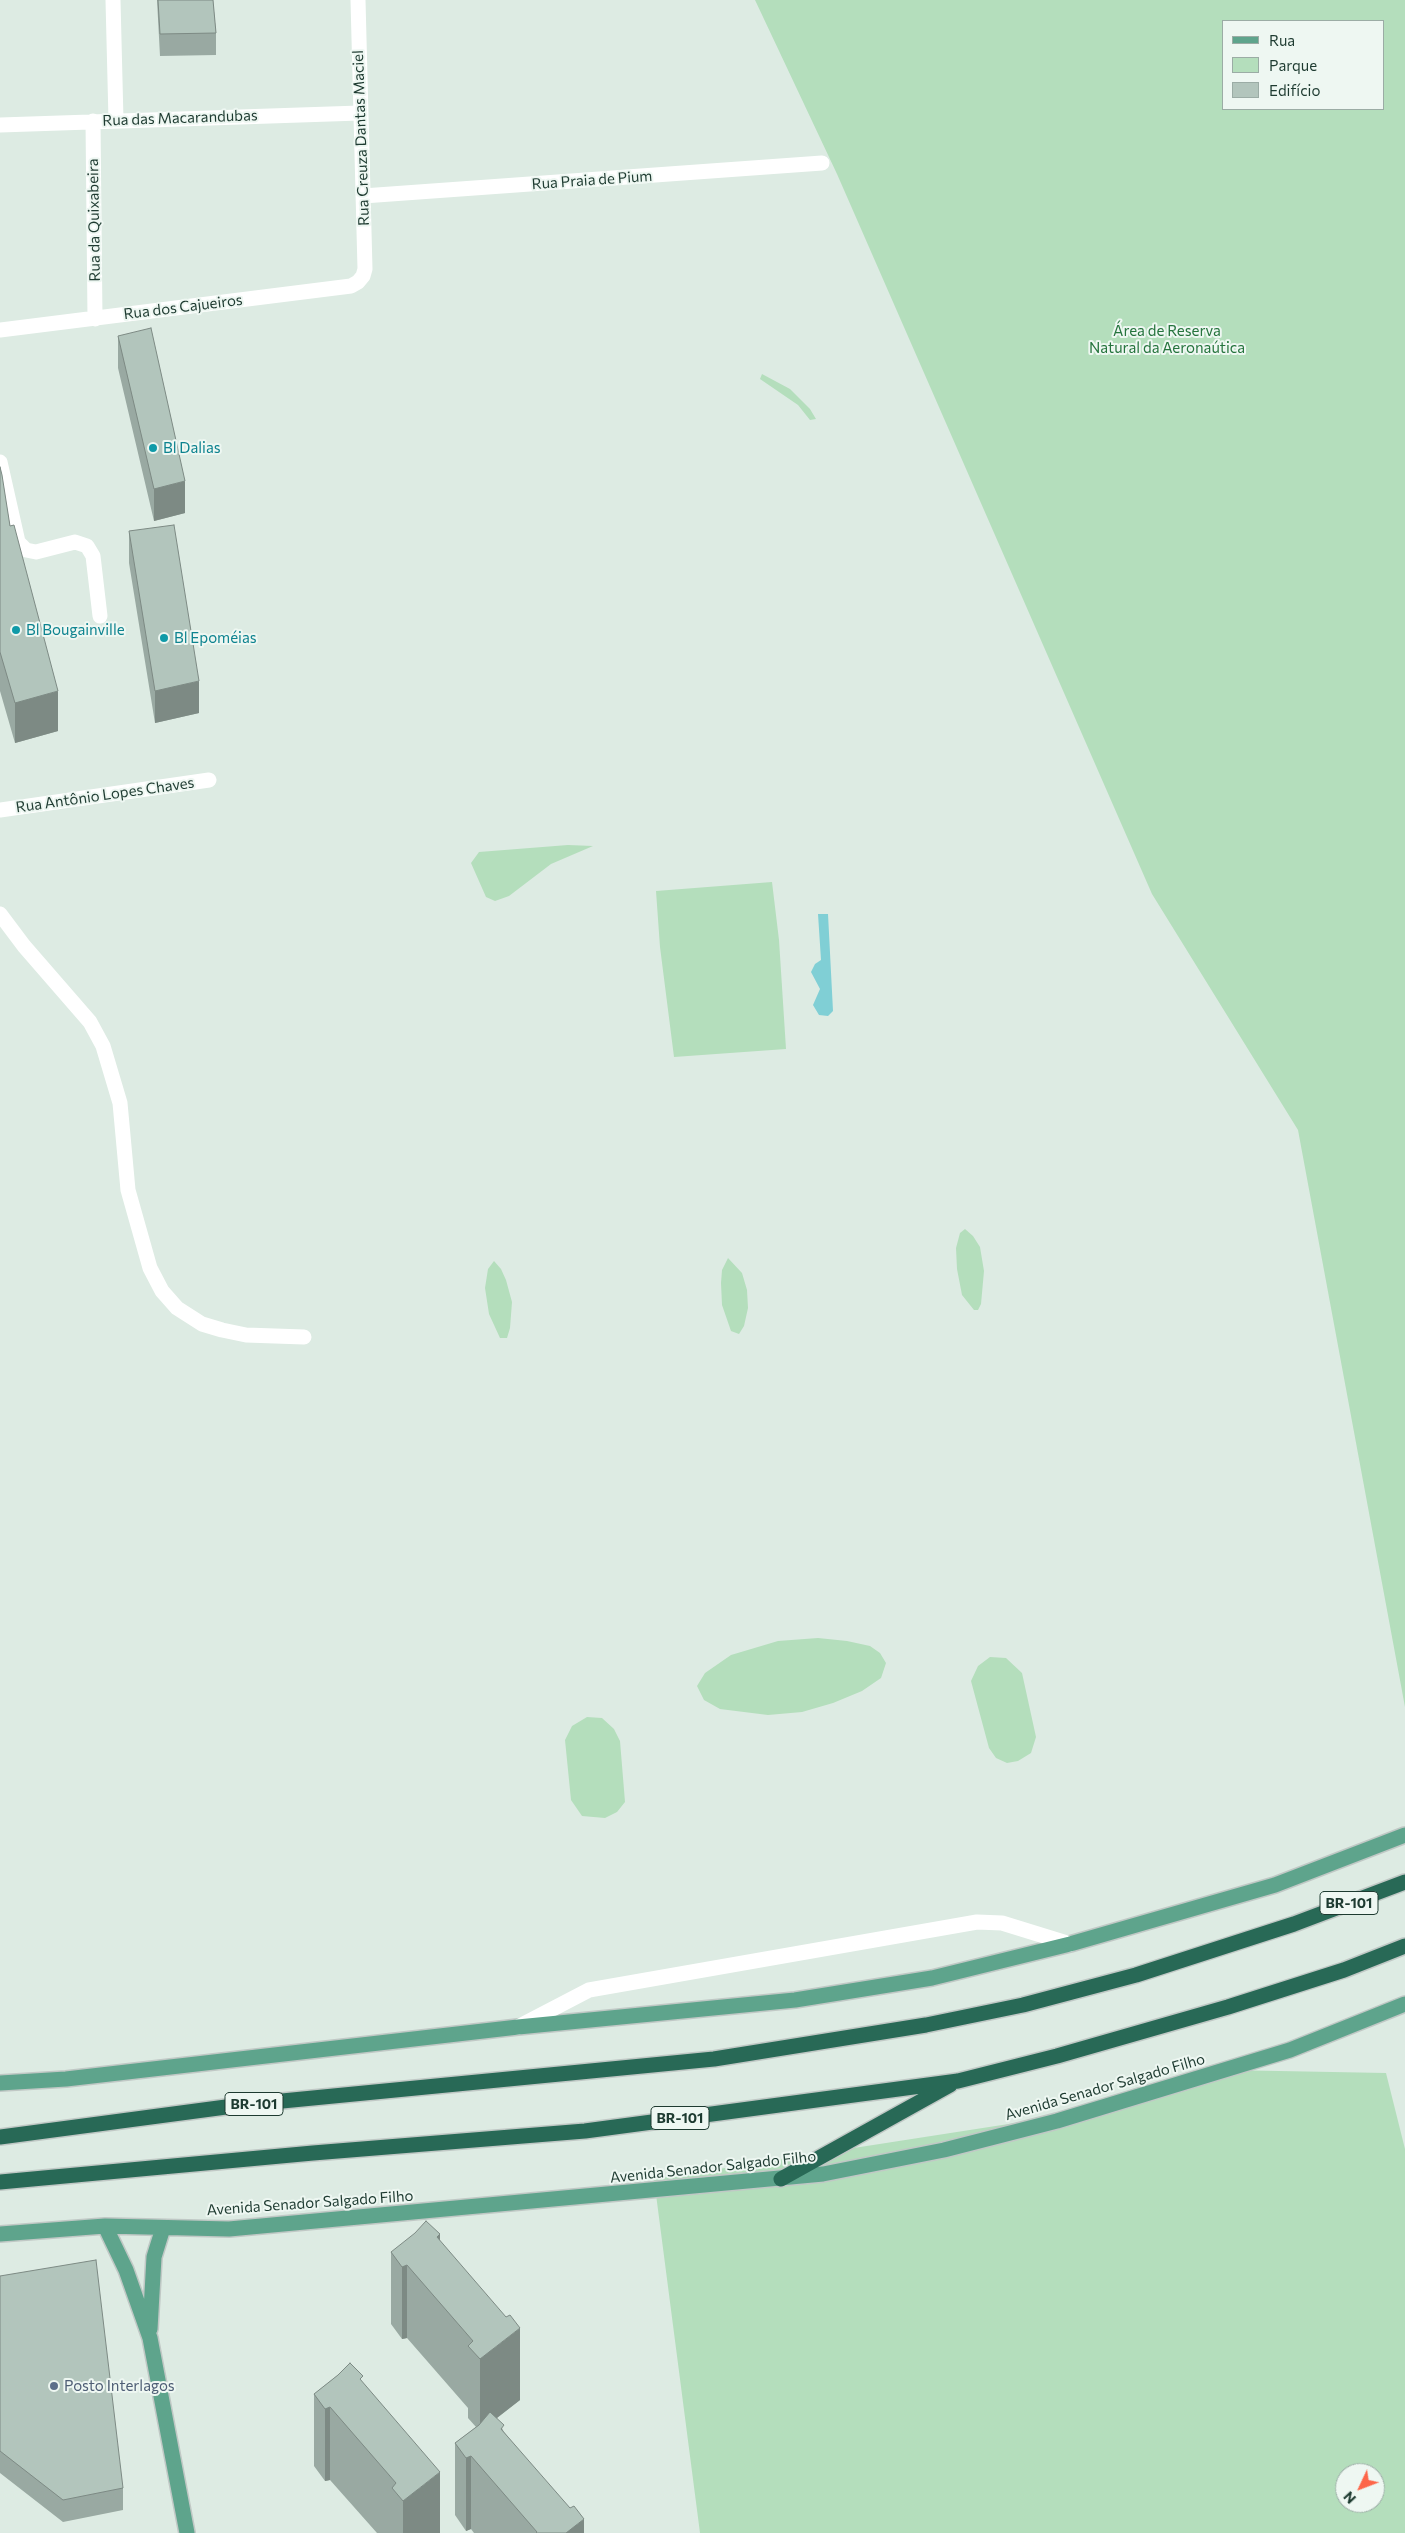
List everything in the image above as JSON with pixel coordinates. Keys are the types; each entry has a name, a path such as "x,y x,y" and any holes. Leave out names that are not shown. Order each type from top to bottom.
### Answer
{"highway":[{"name":"BR-101","path":"0,2137 240,2105 714,2059 811,2045 926,2025 1032,2003 1136,1975 1294,1924 1405,1882"},
{"name":"BR-101","path":"0,2182 313,2153 585,2131 958,2081 1106,2043 1228,2007 1344,1970 1405,1946"},
{"path":"781,2180 958,2081"}],"main road":[{"path":"0,2083 66,2078 518,2026 795,2000 932,1978 1070,1944 1275,1885 1405,1835"},
{"name":"Avenida Senador Salgado Filho","path":"0,2234 105,2226 229,2229 781,2180 823,2174 944,2150 1057,2122 1290,2050 1405,2004"},
{"path":"105,2226 126,2270 150,2338 187,2533"},
{"path":"150,2338 153,2266 164,2228"}],"street":[{"path":"113,0 116,120"},
{"name":"Rua Creuza Dantas Maciel","path":"358,0 365,269 363,276"},
{"name":"Rua das Macarandubas","path":"0,125 360,113"},
{"name":"Rua da Quixabeira","path":"93,121 95,319"},
{"name":"Rua Praia de Pium","path":"363,196 822,163"},
{"name":"Rua dos Cajueiros","path":"0,330 351,286 363,276"},
{"path":"0,462 18,542 26,550 36,552 75,542 87,546 93,556 100,616"},
{"name":"Rua Antônio Lopes Chaves","path":"0,810 209,780"},
{"path":"0,914 24,946 90,1022 103,1046 120,1103 128,1190 143,1246 162,1291 177,1308 202,1324 246,1335 304,1337"},
{"path":"518,2026 589,1990 977,1922 1002,1923 1070,1944"}],"green space":[{"name":"Área de Reserva Natural da Aeronaútica","path":"755,0 1405,0 1405,1707 1298,1130 1152,894 837,174"},
{"path":"762,374 790,389 810,409 816,419 810,420 798,405 760,379"},
{"path":"568,845 593,846 551,864 509,896 495,901 486,897 471,863 479,852"},
{"path":"772,882 779,940 786,1049 674,1057 660,947 656,891"},
{"path":"965,1229 973,1236 980,1247 984,1271 981,1304 978,1310 974,1310 962,1295 957,1269 956,1248 960,1233"},
{"path":"728,1258 742,1273 747,1290 748,1308 744,1326 739,1334 731,1331 722,1305 722,1270"},
{"path":"494,1261 501,1269 506,1280 512,1302 510,1328 507,1338 500,1338 489,1314 485,1288 488,1269"},
{"path":"818,1638 870,1646 880,1653 886,1663 881,1678 862,1691 833,1703 802,1712 768,1715 720,1709 704,1700 697,1686 705,1673 731,1655 778,1641"},
{"path":"990,1657 1006,1658 1022,1673 1036,1737 1031,1753 1018,1761 1007,1763 996,1758 989,1748 971,1681 978,1666"},
{"path":"587,1717 602,1718 614,1729 620,1741 625,1802 617,1812 605,1818 582,1816 571,1800 565,1740 572,1726"},
{"path":"1225,2070 1386,2073 1405,2149 1405,2533 700,2533 654,2179 1060,2116"}],"water":[{"path":"818,914 828,914 833,1011 828,1016 819,1015 813,1005 820,989 811,972 815,964 821,960"}],"building":[{"path":"158,0 213,0 216,33 160,34"},
{"name":"Bl Dalias","path":"151,328 185,481 154,489 118,336"},
{"name":"Bl Bougainville","path":"0,467 10,526 14,525 58,691 15,703 0,652"},
{"name":"Bl Epoméias","path":"174,525 199,681 155,691 129,531"},
{"path":"426,2221 440,2234 437,2237 506,2317 510,2315 520,2328 480,2359 468,2346 473,2341 407,2265 402,2267 391,2252 415,2233"},
{"name":"Posto Interlagos","path":"96,2260 123,2488 63,2500 0,2451 0,2276"},
{"path":"350,2363 363,2376 360,2379 440,2472 403,2501 392,2488 396,2483 330,2407 325,2409 314,2394"},
{"path":"490,2412 504,2425 501,2429 570,2508 574,2506 584,2519 566,2533 536,2533 471,2456 466,2458 455,2443 479,2425"}],"place":[{"name":"Bl Dalias","path":"153,448"},
{"name":"Bl Bougainville","path":"16,630"},
{"name":"Bl Epoméias","path":"164,638"},
{"name":"Posto Interlagos","path":"54,2386"}]}
